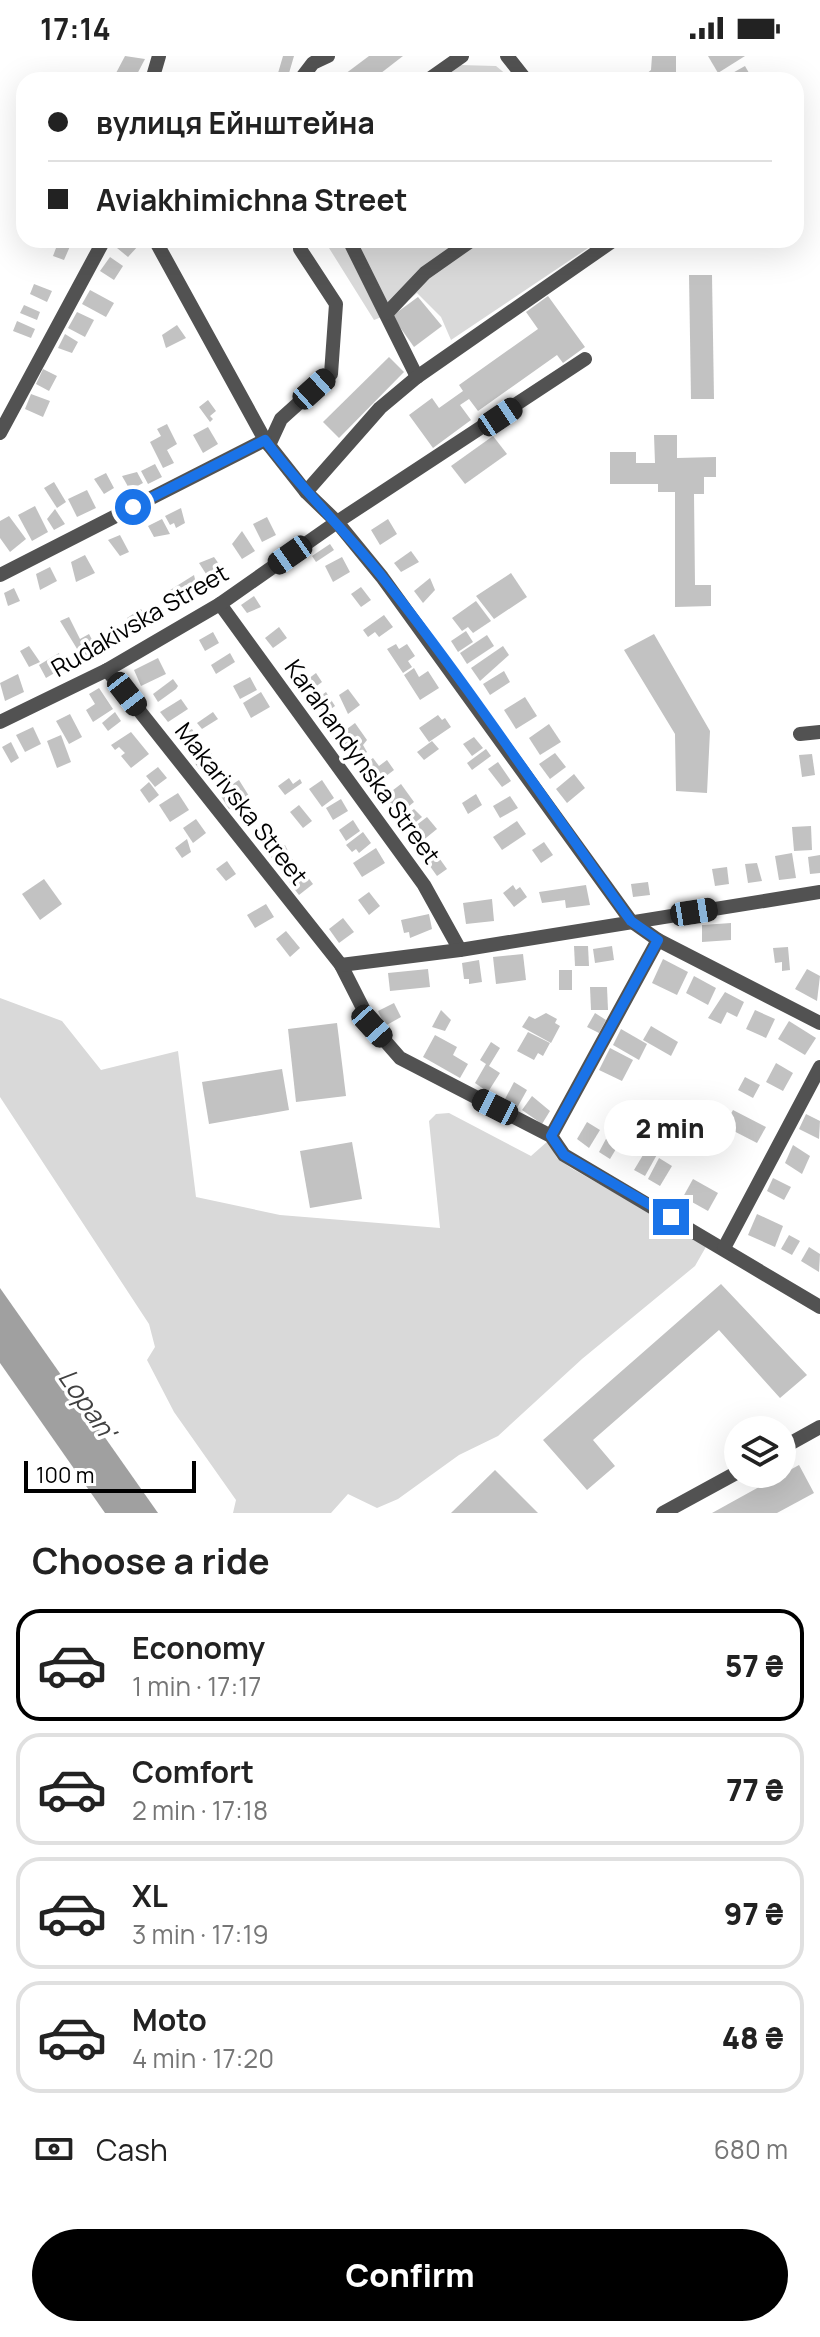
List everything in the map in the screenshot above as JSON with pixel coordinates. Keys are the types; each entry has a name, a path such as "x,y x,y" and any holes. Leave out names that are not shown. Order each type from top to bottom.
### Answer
{"street":[{"path":"306,72 313,63 328,56"},
{"path":"439,72 462,56"},
{"path":"507,56 520,72"},
{"path":"0,433 100,248"},
{"path":"159,248 267,442 306,492 337,522 382,577 631,921 658,940 820,1023"},
{"path":"353,248 417,377"},
{"path":"387,313 425,273 461,248"},
{"path":"306,492 380,408 417,377 602,248"},
{"path":"0,575 267,442 281,419 331,374 336,304 300,249"},
{"name":"Rudakivska Street","path":"0,722 107,670 220,604 337,522 585,359"},
{"name":"Karahandynska Street","path":"220,604 424,885 460,950"},
{"name":"Makarivska Street","path":"107,670 341,965 372,1026 400,1058 546,1134 564,1155 820,1307"},
{"path":"800,734 820,732"},
{"path":"341,965 460,950 820,892"},
{"path":"546,1134 658,940"},
{"path":"724,1248 820,1067"},
{"path":"796,1440 820,1427"},
{"path":"663,1513 724,1480"}],"shaded area":[{"path":"459,65 496,66 503,72 450,72"},
{"path":"329,248 588,248 451,340 441,317 417,293 394,312 374,320"},
{"path":"0,998 62,1021 101,1070 178,1051 196,1197 280,1215 440,1228 429,1121 436,1114 449,1113 531,1156 548,1141 557,1158 571,1168 707,1245 695,1266 582,1359 498,1436 459,1455 398,1499 377,1508 348,1494 331,1513 233,1513 236,1500 174,1412 147,1360 155,1347 149,1324 0,1097"},
{"path":"0,1288 158,1513 105,1513 0,1363"}],"building":[{"path":"125,56 145,59 138,72 117,72"},
{"path":"283,56 294,56 289,72 278,72"},
{"path":"369,56 403,56 382,72 348,72"},
{"path":"652,56 676,56 676,72 649,72"},
{"path":"708,56 745,56 720,72"},
{"path":"745,66 748,72 734,72"},
{"path":"56,248 69,248 64,260 53,256"},
{"path":"117,248 136,248 128,257"},
{"path":"110,257 123,266 114,280 100,271"},
{"path":"689,275 712,275 714,399 691,399"},
{"path":"34,284 52,291 47,302 30,294"},
{"path":"90,290 114,303 106,317 82,304"},
{"path":"548,296 585,347 563,363 557,355 478,411 469,399 460,405 471,420 433,448 409,415 432,398 439,408 463,391 459,385 538,329 526,312"},
{"path":"418,297 442,326 414,347 392,316"},
{"path":"24,305 40,312 37,320 20,313"},
{"path":"77,312 94,320 85,337 68,328"},
{"path":"17,321 35,329 31,338 13,331"},
{"path":"177,325 186,338 166,348 162,335"},
{"path":"65,334 78,342 72,353 58,348"},
{"path":"389,357 404,372 339,438 323,422"},
{"path":"43,369 57,376 49,391 36,384"},
{"path":"31,394 50,401 43,417 25,409"},
{"path":"208,400 216,411 210,416 213,419 210,422 199,407"},
{"path":"167,424 177,444 167,450 174,463 163,468 150,442 161,436 157,429"},
{"path":"208,427 218,444 203,453 193,435"},
{"path":"654,435 677,435 677,458 716,457 716,477 704,477 704,494 694,494 695,585 711,585 711,606 675,607 675,492 658,492 658,484 610,484 610,452 636,452 636,463 655,463"},
{"path":"493,436 507,454 465,484 451,466"},
{"path":"155,464 162,477 148,484 141,471"},
{"path":"137,472 143,483 130,490 122,476"},
{"path":"106,473 114,488 104,494 94,479"},
{"path":"54,482 66,502 57,508 44,488"},
{"path":"87,490 96,508 77,517 68,499"},
{"path":"35,506 48,532 32,541 18,515"},
{"path":"181,508 185,523 176,528 165,516"},
{"path":"55,509 65,524 54,530 47,519"},
{"path":"9,516 26,539 10,552 0,538 0,521"},
{"path":"267,517 276,535 262,542 253,524"},
{"path":"162,519 170,534 154,537 148,526"},
{"path":"388,519 397,534 380,545 371,530"},
{"path":"242,531 255,551 242,559 232,544"},
{"path":"120,535 129,552 120,556 108,540"},
{"path":"330,544 334,550 316,562 312,556"},
{"path":"411,551 419,562 401,572 394,563"},
{"path":"85,555 95,573 76,582 71,562"},
{"path":"214,557 224,571 210,580 199,563"},
{"path":"342,557 350,572 333,582 325,566"},
{"path":"50,567 57,581 40,590 36,574"},
{"path":"511,573 527,597 494,619 476,596"},
{"path":"194,575 197,588 173,603 167,592"},
{"path":"430,578 435,590 423,603 414,591"},
{"path":"361,587 371,600 361,607 351,594"},
{"path":"14,588 20,601 8,606 4,593"},
{"path":"254,596 261,607 247,613 241,605"},
{"path":"476,601 491,621 473,633 468,627 462,631 452,618"},
{"path":"141,609 146,618 132,627 127,618"},
{"path":"384,615 393,627 379,637 375,632 368,637 363,630"},
{"path":"69,617 80,639 89,634 97,649 82,657 60,621"},
{"path":"279,627 287,638 273,648 265,638"},
{"path":"466,631 473,642 458,652 451,641"},
{"path":"213,632 219,643 205,651 199,640"},
{"path":"654,634 710,731 707,793 676,791 675,734 624,650"},
{"path":"487,635 494,646 467,664 460,653"},
{"path":"396,644 399,649 407,644 415,656 408,661 412,667 403,673 387,649"},
{"path":"29,646 40,662 29,667 20,651"},
{"path":"503,646 509,655 480,681 471,668"},
{"path":"59,653 63,668 46,678 39,665"},
{"path":"230,653 235,662 216,674 211,665"},
{"path":"158,658 166,674 141,686 134,670"},
{"path":"414,668 419,677 428,671 439,688 420,700 404,675"},
{"path":"504,671 510,682 490,695 483,684"},
{"path":"316,673 322,682 306,694 300,685"},
{"path":"18,674 24,692 5,701 0,683"},
{"path":"250,677 257,690 240,699 233,686"},
{"path":"173,679 178,686 158,702 153,694"},
{"path":"99,688 113,709 93,722 86,710 95,704 89,694"},
{"path":"348,689 360,705 348,714 339,695"},
{"path":"261,692 270,707 251,718 243,703"},
{"path":"326,692 335,706 324,714 315,700"},
{"path":"525,697 537,716 516,729 504,710"},
{"path":"181,699 188,709 168,722 160,712"},
{"path":"115,712 121,721 108,731 102,723"},
{"path":"213,712 218,719 202,729 197,723"},
{"path":"70,714 82,737 69,744 56,721"},
{"path":"438,715 442,720 445,718 451,727 429,742 419,728"},
{"path":"355,723 367,740 363,745 367,752 355,760 339,735"},
{"path":"549,724 561,742 540,755 529,738"},
{"path":"33,727 41,744 25,752 16,735"},
{"path":"192,729 201,744 186,752 178,737"},
{"path":"131,732 149,754 131,768 121,756 125,753 111,745"},
{"path":"61,735 71,762 57,768 47,741"},
{"path":"474,737 483,748 472,756 463,744"},
{"path":"432,741 439,749 424,760 417,752"},
{"path":"11,742 19,758 11,763 2,747"},
{"path":"208,748 215,759 199,769 192,759"},
{"path":"486,749 491,756 472,770 467,763"},
{"path":"555,753 566,767 550,779 539,764"},
{"path":"812,754 815,775 802,777 799,755"},
{"path":"373,758 379,766 387,760 394,770 373,786 359,768"},
{"path":"498,762 511,781 502,787 488,769"},
{"path":"158,767 167,778 155,787 146,776"},
{"path":"574,774 585,788 567,803 556,789"},
{"path":"289,778 293,784 300,779 302,783 285,795 278,786"},
{"path":"239,780 249,796 229,809 219,793"},
{"path":"322,780 334,798 322,807 309,789"},
{"path":"149,782 159,795 149,803 140,790"},
{"path":"401,784 414,802 397,816 384,797"},
{"path":"178,793 189,810 170,822 159,805"},
{"path":"476,794 482,805 468,814 462,803"},
{"path":"510,796 518,808 500,818 493,806"},
{"path":"341,799 348,811 333,820 326,808"},
{"path":"299,805 312,821 303,828 290,812"},
{"path":"414,809 422,817 406,830 398,821"},
{"path":"427,817 437,829 416,846 406,833"},
{"path":"196,819 206,833 193,843 183,828"},
{"path":"353,820 360,831 346,841 339,830"},
{"path":"517,821 526,834 502,850 493,837"},
{"path":"811,826 812,850 794,851 792,827"},
{"path":"363,832 371,843 359,853 356,849 352,852 346,845"},
{"path":"187,839 191,852 182,858 175,848"},
{"path":"544,842 553,855 541,863 532,850"},
{"path":"285,845 295,865 284,873 271,857"},
{"path":"376,848 385,863 362,877 353,863"},
{"path":"792,853 796,878 779,880 775,856"},
{"path":"437,855 447,869 437,876 427,862"},
{"path":"820,855 820,873 810,874 808,857"},
{"path":"227,861 236,874 226,881 216,869"},
{"path":"757,863 762,881 748,883 745,864"},
{"path":"727,867 729,884 715,886 712,869"},
{"path":"304,872 313,884 299,895 289,882"},
{"path":"44,879 62,904 40,920 22,894"},
{"path":"648,882 650,895 633,897 631,884"},
{"path":"513,885 516,890 520,887 527,897 514,907 503,893"},
{"path":"586,885 590,905 566,908 565,900 542,903 539,892"},
{"path":"369,892 380,906 369,915 358,900"},
{"path":"492,899 494,921 466,924 463,903"},
{"path":"266,904 274,917 255,928 247,915"},
{"path":"429,914 432,929 410,938 409,932 404,933 401,920"},
{"path":"343,918 354,932 339,943 329,929"},
{"path":"731,923 731,940 702,942 702,925"},
{"path":"286,931 300,948 290,957 276,939"},
{"path":"574,946 588,946 589,966 575,966"},
{"path":"612,946 614,960 595,963 593,949"},
{"path":"788,947 790,970 782,971 782,962 775,963 773,948"},
{"path":"523,954 526,980 496,984 493,957"},
{"path":"663,959 688,972 677,995 652,983"},
{"path":"479,960 482,982 469,984 469,979 464,979 462,963"},
{"path":"428,969 430,987 390,991 388,973"},
{"path":"807,969 820,976 817,1001 795,989"},
{"path":"559,970 572,970 572,990 559,990"},
{"path":"694,976 716,988 708,1005 686,993"},
{"path":"590,987 607,987 608,1010 591,1010"},
{"path":"725,992 744,1002 737,1017 727,1012 721,1024 708,1018"},
{"path":"394,1003 401,1017 385,1026 378,1011"},
{"path":"441,1010 451,1020 445,1031 432,1027"},
{"path":"755,1010 775,1019 766,1038 746,1029"},
{"path":"546,1013 557,1019 555,1023 560,1026 551,1043 522,1027 529,1016 535,1019"},
{"path":"595,1013 606,1020 599,1033 587,1027"},
{"path":"789,1021 816,1038 805,1055 778,1039"},
{"path":"337,1023 346,1096 296,1102 288,1029"},
{"path":"651,1026 678,1042 671,1056 643,1040"},
{"path":"621,1029 647,1044 639,1060 613,1045"},
{"path":"528,1032 550,1043 543,1056 538,1053 534,1060 517,1051"},
{"path":"435,1035 457,1047 453,1055 468,1064 460,1078 423,1057"},
{"path":"491,1042 500,1048 489,1066 500,1073 488,1092 475,1083 486,1064 480,1060"},
{"path":"610,1048 633,1060 622,1081 599,1070"},
{"path":"776,1063 793,1073 783,1091 766,1082"},
{"path":"282,1069 289,1110 209,1124 202,1082"},
{"path":"745,1077 760,1085 753,1098 738,1090"},
{"path":"514,1082 527,1090 517,1108 504,1101"},
{"path":"532,1096 550,1111 542,1124 522,1110"},
{"path":"648,1107 661,1113 651,1131 643,1127 649,1117 644,1114"},
{"path":"733,1110 766,1127 757,1143 724,1126"},
{"path":"806,1114 820,1121 819,1139 799,1129"},
{"path":"587,1122 600,1130 589,1148 577,1139"},
{"path":"607,1137 619,1144 610,1159 599,1152"},
{"path":"352,1142 362,1199 310,1208 300,1151"},
{"path":"649,1145 659,1151 645,1176 634,1170"},
{"path":"793,1145 810,1156 802,1174 785,1163"},
{"path":"659,1158 672,1166 660,1186 648,1179"},
{"path":"773,1178 791,1187 784,1200 767,1191"},
{"path":"693,1179 718,1193 708,1211 683,1197"},
{"path":"757,1214 783,1226 775,1247 748,1235"},
{"path":"789,1235 800,1241 792,1255 781,1249"},
{"path":"809,1247 820,1254 819,1272 801,1261"},
{"path":"721,1284 807,1375 780,1398 719,1330 593,1440 615,1466 587,1490 543,1440"},
{"path":"799,1465 814,1493 777,1513 712,1513 757,1488 796,1488 796,1467"},
{"path":"495,1470 538,1513 451,1513"}],"route":[{"path":"133,507 265,440 306,492 337,522 382,577 631,921 658,940 551,1136 564,1155 671,1217"}],"water label":[{"name":"Lopan'","path":"87,1404"}]}
